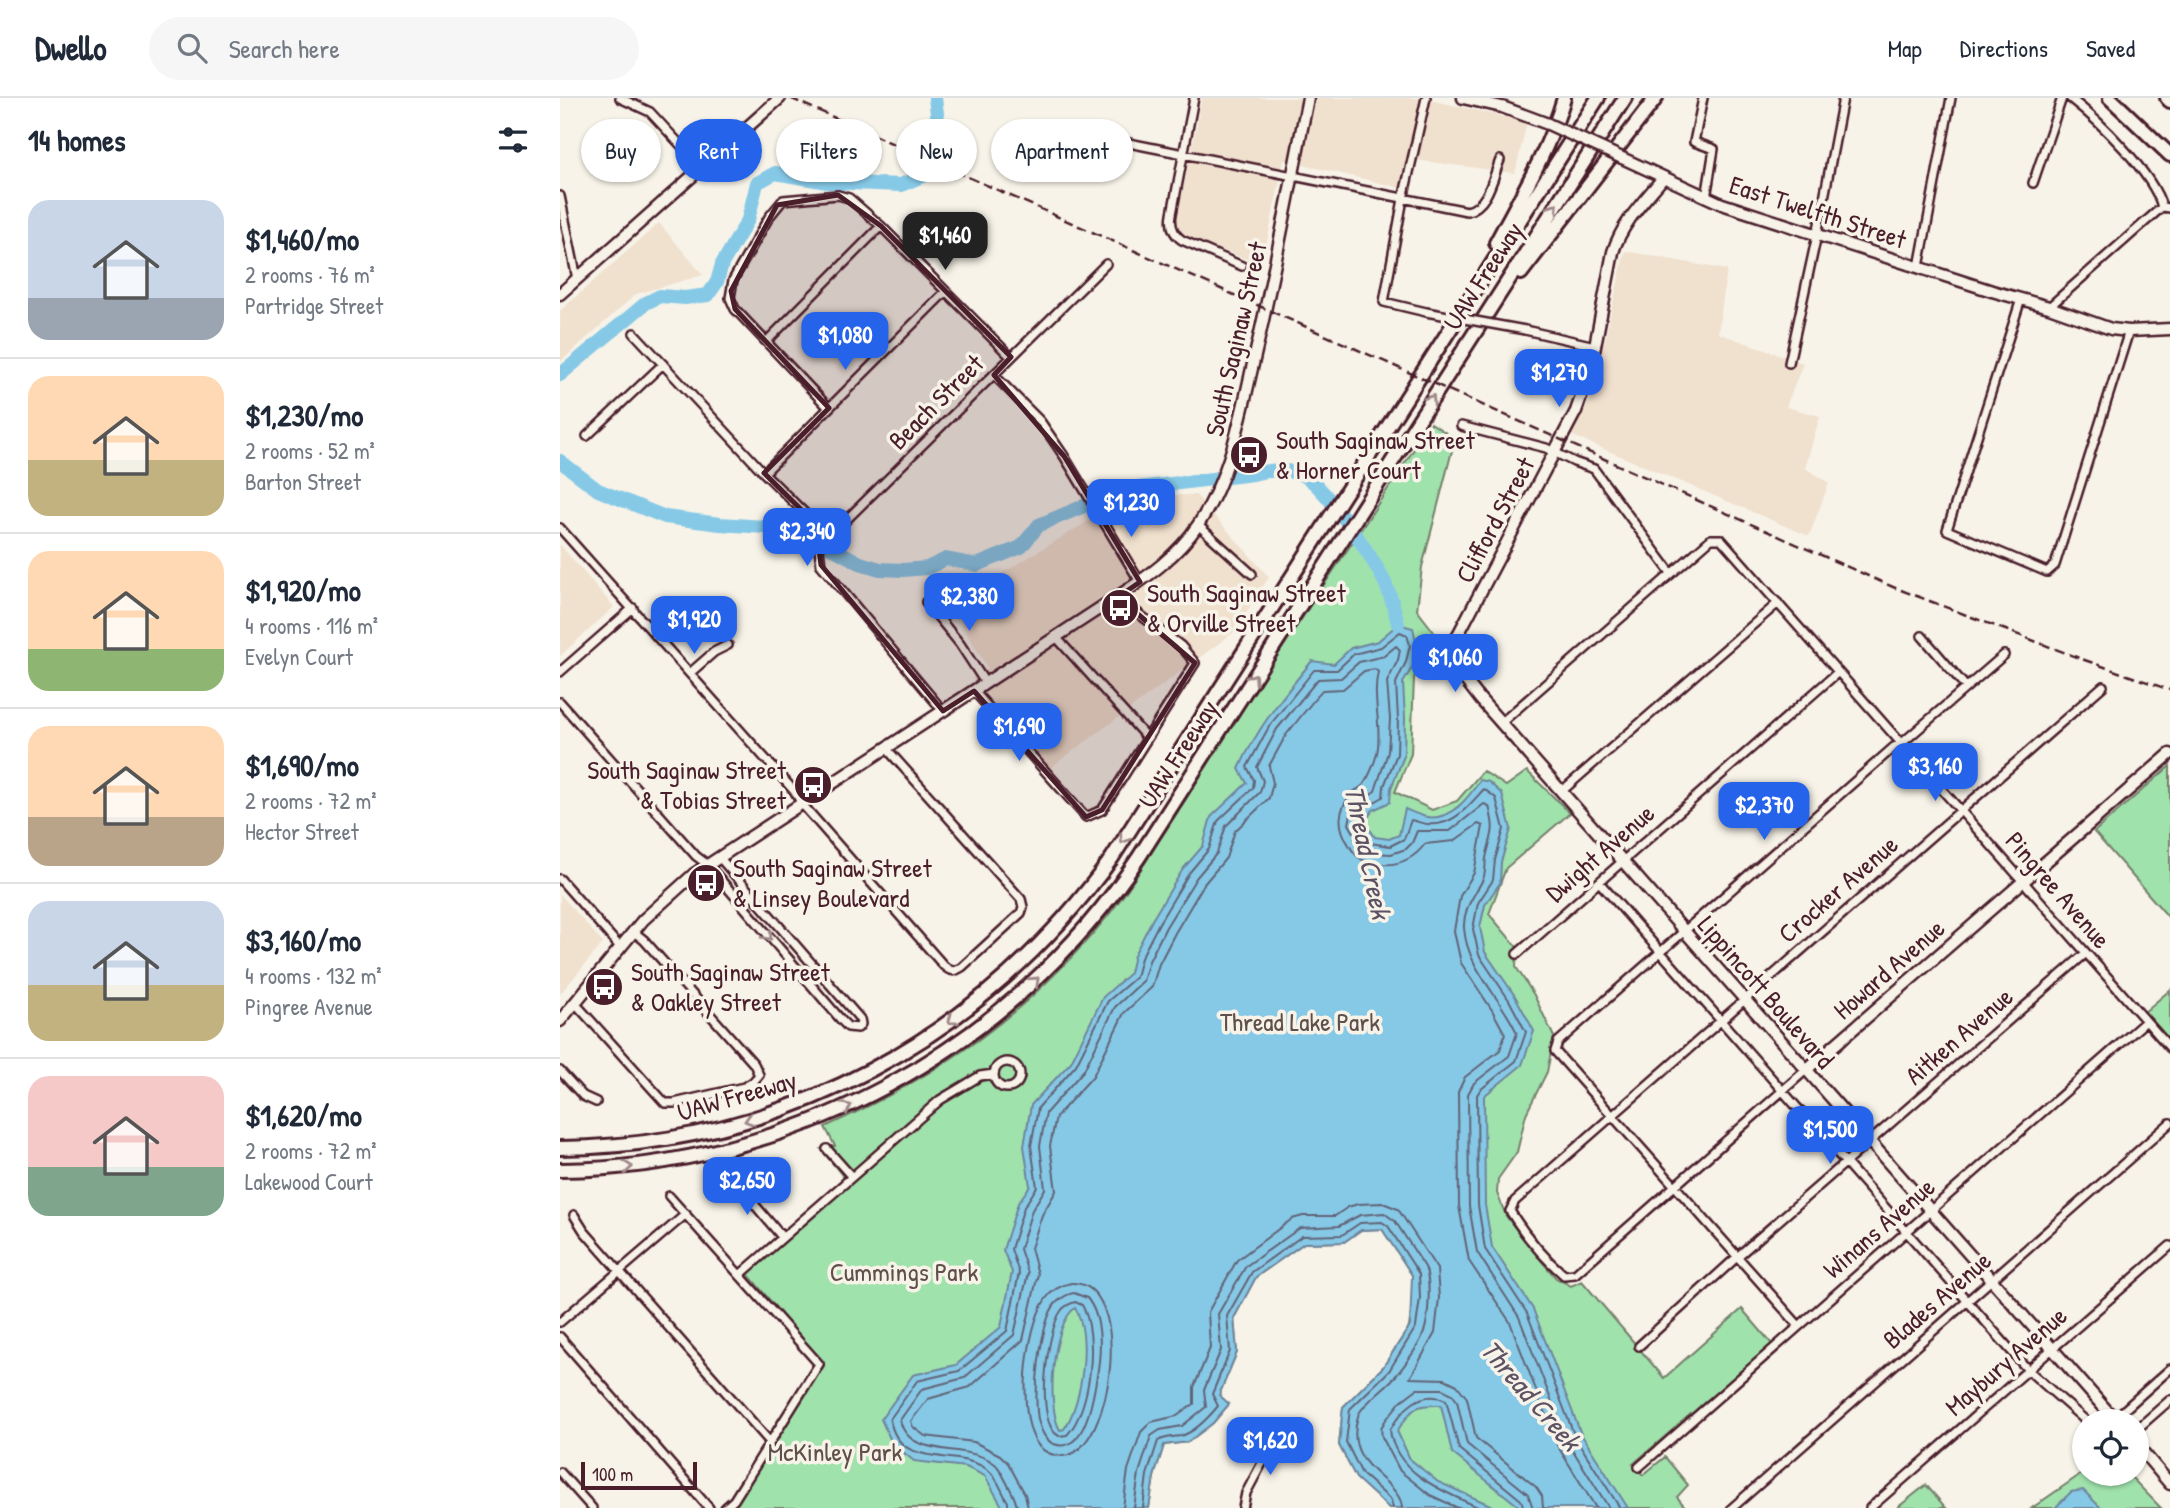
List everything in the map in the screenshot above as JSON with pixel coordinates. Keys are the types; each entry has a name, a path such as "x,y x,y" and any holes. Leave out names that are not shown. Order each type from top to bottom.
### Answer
{"highway":[{"path":"1450,329 1537,171 1564,98"},
{"name":"UAW Freeway","path":"560,1148 622,1146 666,1139 738,1123 798,1104 895,1058 948,1024 1014,970 1060,923 1101,873 1598,98"},
{"name":"UAW Freeway","path":"560,1170 653,1164 711,1152 779,1134 842,1110 898,1082 939,1057 996,1015 1052,965 1091,923 1120,886 1625,98"},
{"path":"1464,349 1656,98"},
{"path":"2108,98 2170,155"}],"street":[{"path":"620,98 650,112 675,139"},
{"path":"757,119 780,98"},
{"path":"1194,98 1172,214 1175,233 1182,240 1242,266"},
{"name":"South Saginaw Street","path":"560,1021 620,947 664,899 708,865 1119,596 1175,555 1198,525 1217,491 1229,461 1269,298 1308,98"},
{"path":"1426,98 1403,199 1384,302 1595,346"},
{"name":"East Twelfth Street","path":"1463,98 1515,111 1548,124 1706,198 2111,329 2170,329"},
{"path":"1703,98 1694,142 1714,149 1706,198"},
{"path":"1788,363 1817,234 1843,98"},
{"path":"1919,267 1951,98"},
{"path":"2033,183 2062,98"},
{"path":"2049,307 2166,207 2149,179 2118,144 2070,98"},
{"path":"1133,144 1467,211 1475,209 1484,201 1500,160"},
{"name":"Clifford Street","path":"1450,650 1576,411 1588,377 1616,242 1625,225 1663,178"},
{"path":"560,295 688,182"},
{"path":"560,195 577,279"},
{"path":"829,408 735,309 731,291 733,280 777,205 783,200 838,195 849,198 881,226 1011,357"},
{"path":"767,341 881,226"},
{"name":"Beach Street","path":"943,711 830,575 818,559 819,549 826,534 835,531 1106,264"},
{"path":"764,472 945,292"},
{"path":"2021,299 1947,530 2047,572 2055,565 2129,331"},
{"path":"635,333 764,472 826,534"},
{"path":"587,436 663,364"},
{"path":"994,375 1040,421 1140,582"},
{"path":"1461,426 1554,452 1594,469 1671,573 1501,723"},
{"path":"1198,525 1252,574"},
{"path":"560,528 795,792 802,804 944,966 955,971 1011,922 1023,907 1020,899 887,749"},
{"name":"Pingree Avenue","path":"1671,573 1711,539 1721,539 2170,1048"},
{"path":"974,691 1086,817 1102,810 1195,663 1181,646 1119,596"},
{"path":"926,602 986,684"},
{"path":"1562,791 1778,603"},
{"path":"560,672 633,608"},
{"path":"1922,636 1966,687"},
{"path":"1056,637 1147,738"},
{"path":"690,673 714,652 728,646"},
{"name":"Lippincott Boulevard","path":"1450,650 1449,659 1461,677 2106,1409"},
{"path":"1798,1326 1555,1051 1558,1042 1660,951 2004,655"},
{"name":"Dwight Avenue","path":"1517,954 1838,673"},
{"name":"Crocker Avenue","path":"1575,1274 1564,1275 1547,1261 1510,1211 1515,1201 2103,686"},
{"path":"560,702 696,856 708,865 848,1027 858,1028 861,1024 860,1018 720,858"},
{"name":"Howard Avenue","path":"1575,1274 2022,880 2170,754"},
{"path":"560,879 620,947"},
{"name":"Lippincott Boulevard","path":"1599,882 2028,1370 2072,1409"},
{"path":"575,1003 667,1103 744,1087 753,1082 758,1074 754,1065 634,932"},
{"path":"789,960 800,951"},
{"name":"Aitken Avenue","path":"1639,1346 1737,1257 2086,953"},
{"name":"Winans Avenue","path":"1639,1467 2146,1021"},
{"path":"560,1071 583,1096 596,1102"},
{"path":"740,1274 940,1100 979,1076 994,1074"},
{"name":"Blades Avenue","path":"1731,1508 2170,1124"},
{"path":"827,1149 851,1176"},
{"path":"733,1179 782,1237"},
{"path":"669,1196 818,1364 769,1441 764,1454 734,1500 725,1508"},
{"path":"560,1322 686,1214"},
{"path":"574,1215 619,1272 769,1441"},
{"name":"Maybury Avenue","path":"1870,1508 2170,1246"},
{"path":"560,1338 709,1508"},
{"path":"2127,1409 2170,1369"},
{"path":"2149,1418 2170,1400"},
{"path":"1244,1508 1246,1493 1276,1437"},
{"path":"2149,1459 2170,1484"},
{"path":"560,1472 592,1508"}],"highlighted area":[{"path":"838,195 881,226 1011,357 994,375 1064,456 1140,582 1118,597 1195,663 1102,810 1086,817 974,691 943,711 821,565 819,549 826,534 764,473 829,408 735,309 731,291 777,205"}],"shaded area":[{"path":"1202,98 1421,98 1527,122 1515,173 1407,159 1401,188 1284,160 1262,265 1184,236 1176,224"},
{"path":"659,223 703,275 636,294 560,362 560,311"},
{"path":"1625,251 1727,270 1718,333 1803,363 1786,407 1820,416 1805,468 1829,483 1809,536 1571,435 1592,396"},
{"path":"1196,495 1269,577 1234,632 1050,768 972,678 988,669 958,617 1002,590 996,577 1130,496"},
{"path":"560,545 614,607 560,656"},
{"path":"560,894 603,943 560,994"}],"green space":[{"name":"Thread Lake Park","path":"1431,423 1455,439 1422,567 1417,610 1434,632 1434,643 1414,678 1411,754 1395,792 1432,810 1457,801 1483,771 1506,786 1527,771 1570,813 1506,868 1489,914 1517,947 1516,967 1534,995 1554,1037 1547,1072 1526,1114 1517,1152 1498,1179 1497,1193 1506,1216 1556,1278 1571,1286 1582,1281 1664,1378 1742,1309 1772,1344 1633,1464 1643,1475 1665,1457 1688,1485 1677,1497 1686,1508 1389,1508 1356,1478 1339,1445 1343,1407 1383,1367 1409,1327 1413,1297 1412,1275 1382,1229 1361,1230 1344,1242 1304,1243 1256,1277 1234,1318 1237,1352 1219,1395 1229,1404 1213,1423 1188,1442 1164,1445 1154,1477 1149,1508 733,1508 824,1365 747,1273 849,1184 821,1149 835,1146 825,1127 906,1086 979,1039 1044,985 1106,918 1121,899"},
{"path":"2170,766 2170,919 2094,832"},
{"path":"2170,990 2170,1044 2143,1013"},
{"path":"2072,1480 2072,1486 2140,1486 2161,1508 2032,1508"},
{"path":"1926,1485 1946,1508 1897,1508"}],"water":[{"name":"Thread Lake Park","path":"1398,624 1413,628 1417,645 1413,666 1403,683 1404,756 1391,788 1390,802 1373,810 1365,822 1375,837 1389,839 1399,835 1405,809 1427,817 1451,812 1465,800 1480,780 1489,782 1502,794 1511,829 1501,862 1500,883 1485,905 1480,927 1485,952 1515,996 1534,1031 1522,1065 1484,1096 1485,1205 1492,1247 1533,1309 1581,1434 1628,1508 1521,1508 1452,1453 1441,1405 1414,1409 1397,1431 1410,1459 1438,1482 1497,1508 1389,1508 1356,1478 1339,1445 1343,1407 1383,1367 1410,1326 1412,1275 1382,1229 1361,1230 1344,1242 1304,1243 1256,1277 1234,1318 1237,1352 1219,1395 1229,1404 1213,1423 1188,1442 1164,1445 1154,1477 1149,1508 1003,1508 985,1476 966,1467 914,1461 892,1443 881,1419 913,1375 956,1365 1001,1327 1012,1272 1003,1250 1018,1203 1030,1186 1024,1146 1031,1105 1071,1062 1103,997 1130,973 1134,955 1152,920 1183,869 1203,846 1211,817 1247,783 1239,769 1262,726 1312,661 1334,664 1351,648 1378,641","holes":["1075,1308 1080,1320 1084,1351 1080,1387 1070,1418 1064,1429 1060,1430 1053,1403 1056,1347 1067,1317"]},
{"path":"2083,1490 2101,1508 2055,1508 2071,1492"}],"waterway":[{"name":"Thread Creek","path":"560,375 646,303 660,296 685,298 708,295 717,282 722,264 748,220 757,183 775,173 827,182 901,185 927,174 936,166 940,136 935,98"},
{"name":"Thread Creek","path":"560,461 598,490 665,517 781,528 823,543 860,563 880,569 903,570 927,568 946,559 977,565 1021,547 1039,525 1122,490 1271,471 1294,472 1310,480 1321,491 1359,540 1385,583 1398,624"}],"railway":[{"path":"790,98 1893,587 2170,690"}],"place":[{"name":"South Saginaw Street & Horner Court","path":"1249,455"},
{"name":"South Saginaw Street & Orville Street","path":"1120,608"},
{"name":"South Saginaw Street & Tobias Street","path":"813,785"},
{"name":"South Saginaw Street & Linsey Boulevard","path":"706,883"},
{"name":"South Saginaw Street & Oakley Street","path":"604,987"}],"park label":[{"name":"Cummings Park","path":"904,1272"},
{"name":"McKinley Park","path":"835,1452"}]}
